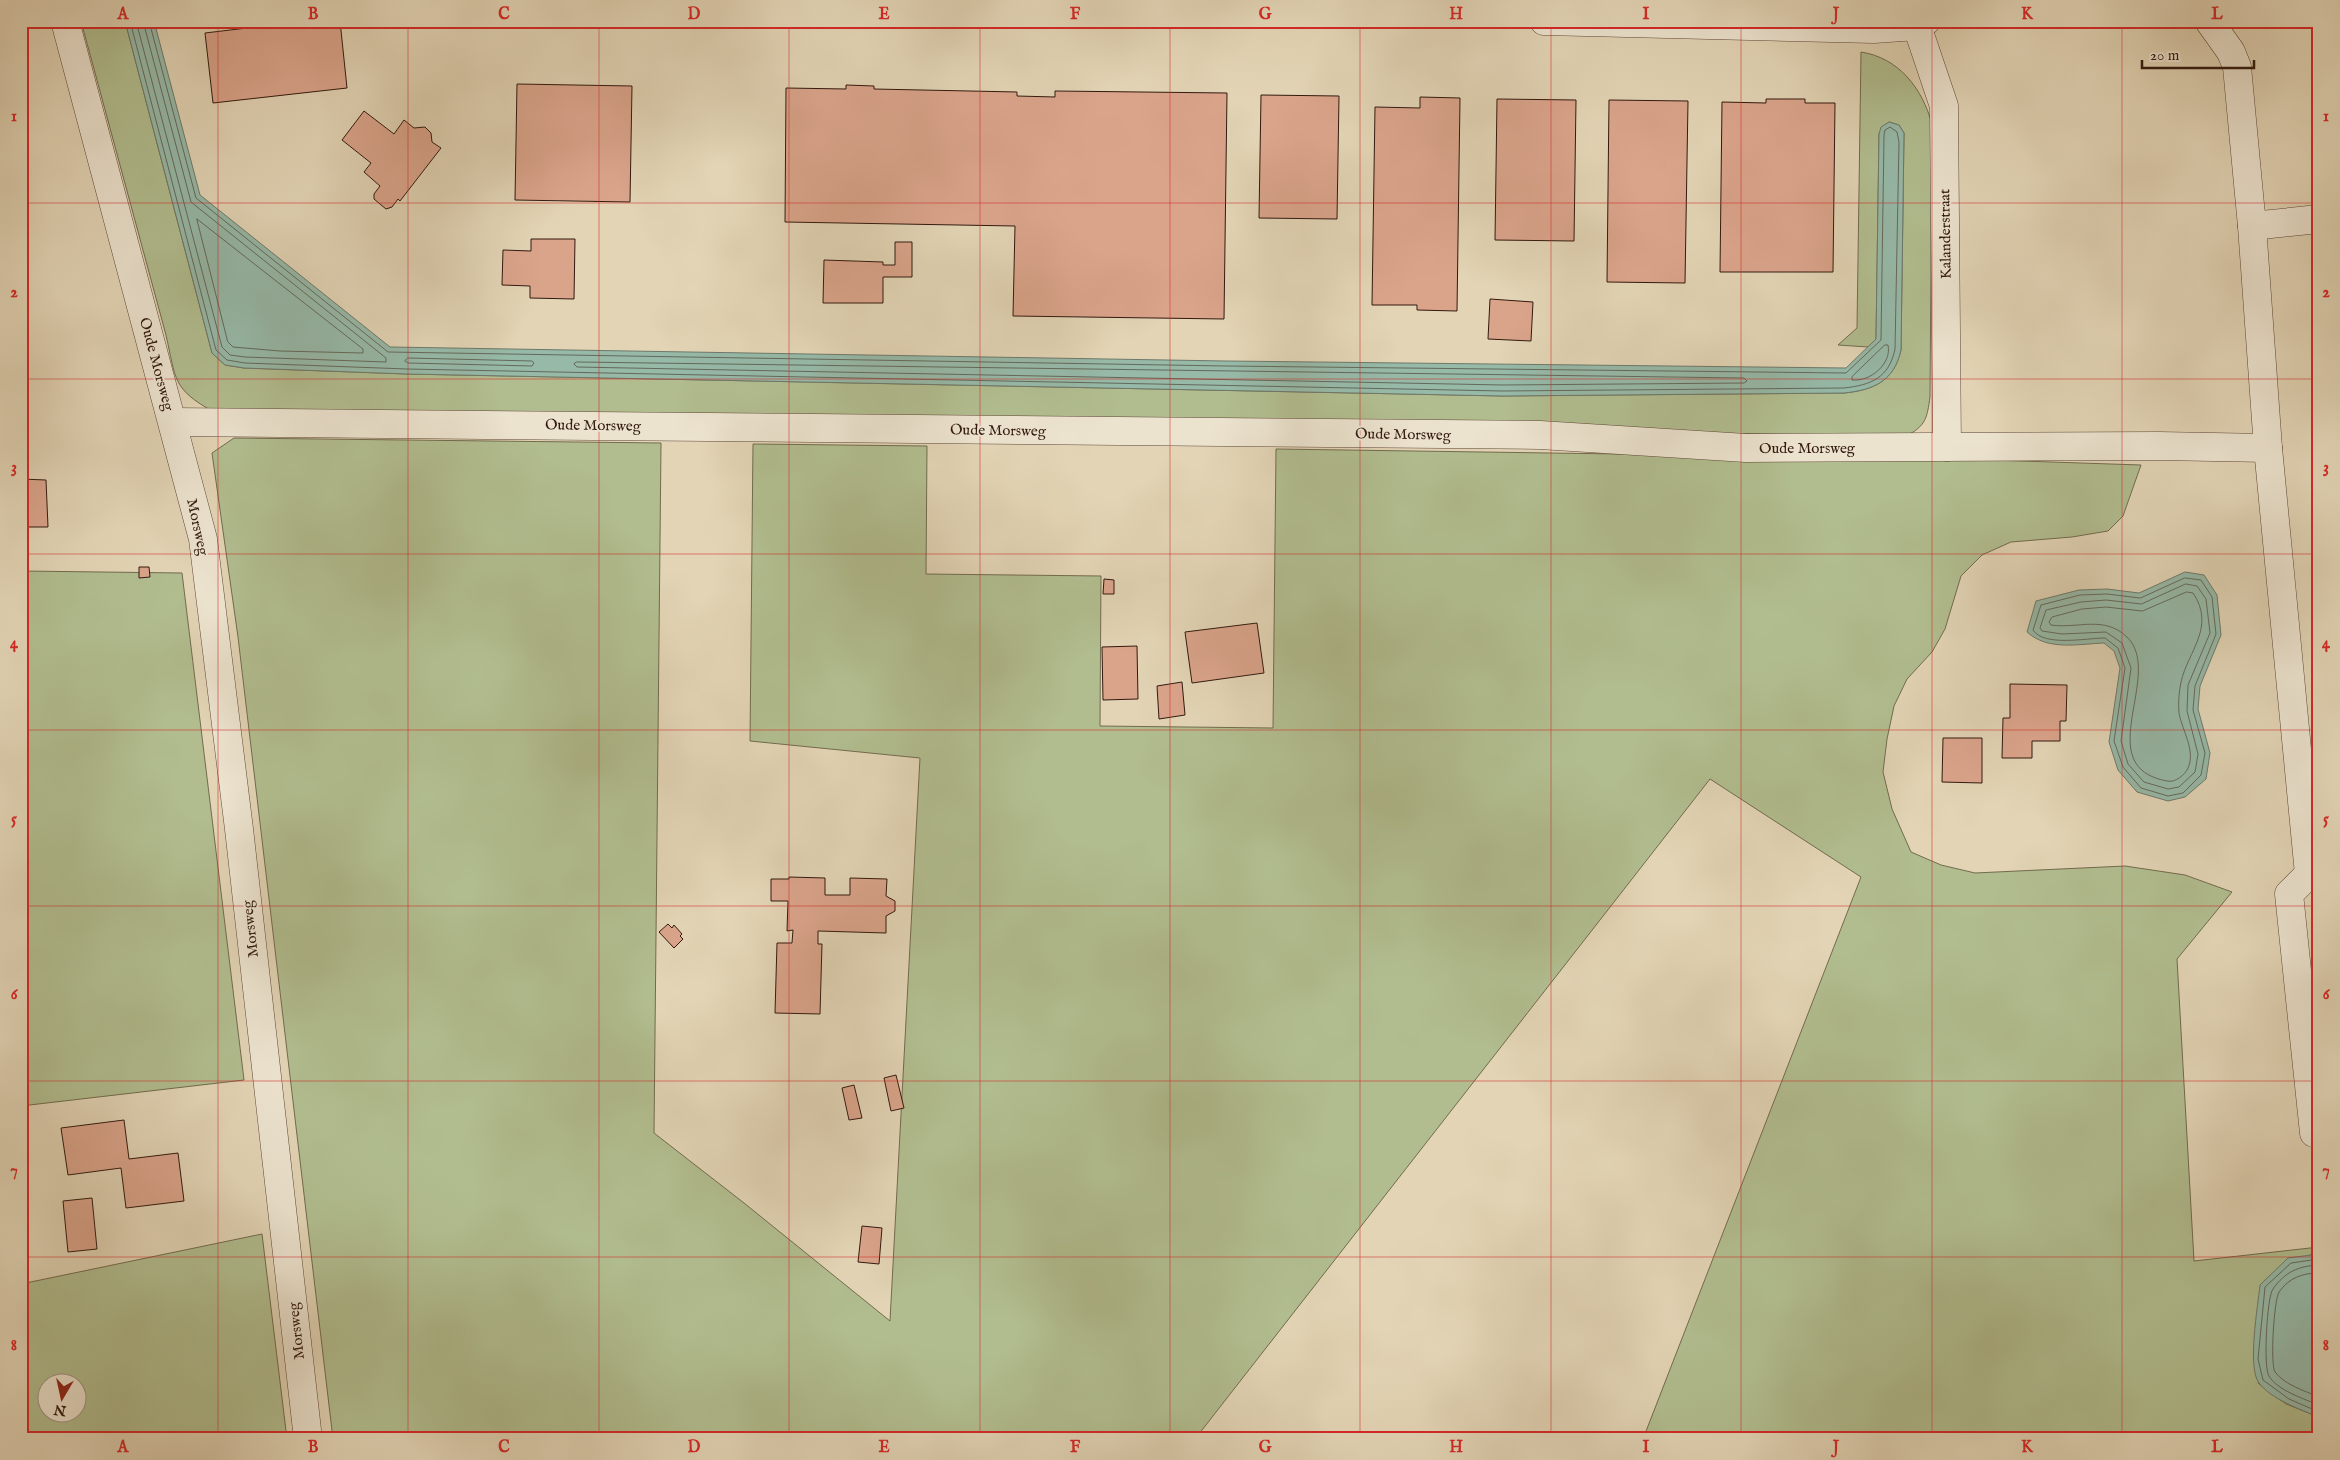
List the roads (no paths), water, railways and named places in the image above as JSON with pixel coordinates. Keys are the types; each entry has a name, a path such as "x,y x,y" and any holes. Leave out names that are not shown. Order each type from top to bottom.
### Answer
{"street":[{"name":"Oude Morsweg","path":"65,21 173,422 1540,435 1746,448 1947,446 2268,448"},
{"name":"Kalanderstraat","path":"1544,21 1874,29 1921,24 1944,106 1947,446"},
{"path":"2209,21 2231,52 2237,67 2252,226 2268,448 2310,874 2289,894 2314,1133 2319,1133"},
{"path":"2252,226 2319,219"},
{"name":"Morsweg","path":"173,422 203,539 239,829 308,1439"}],"water":[{"path":"125,21 154,21 200,195 390,347 1226,361 1846,368 1876,339 1879,134 1881,127 1889,122 1899,125 1904,133 1901,350 1898,361 1893,369 1881,382 1855,392 1844,393 1503,396 407,374 244,368 225,365 212,353"},
{"path":"2185,572 2204,575 2217,595 2221,635 2200,686 2198,709 2210,753 2206,779 2185,797 2168,801 2137,792 2118,770 2109,742 2120,668 2114,651 2104,643 2064,645 2044,642 2027,632 2036,601 2079,590 2107,589 2139,593"},
{"path":"2319,1254 2319,1417 2287,1403 2264,1389 2256,1375 2254,1351 2260,1285 2288,1258"}]}
